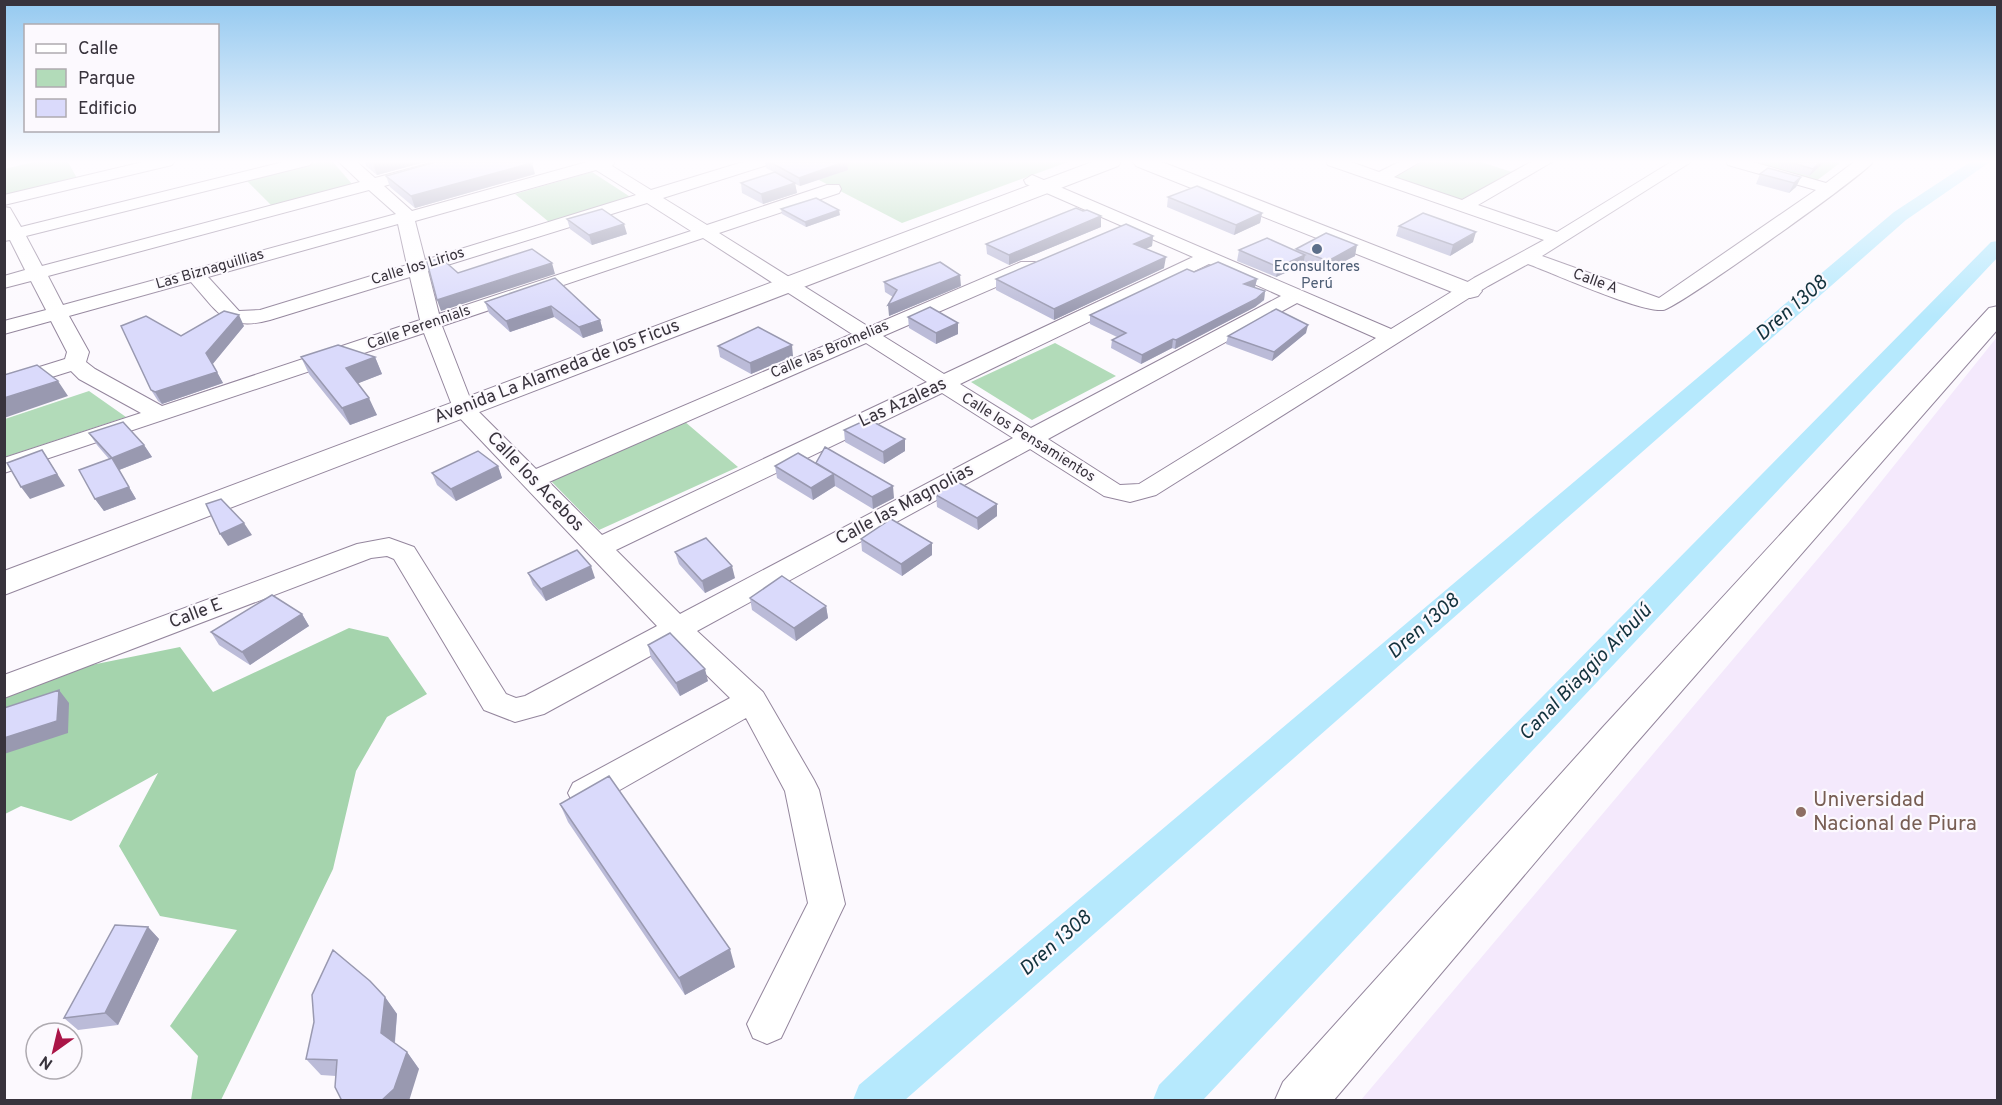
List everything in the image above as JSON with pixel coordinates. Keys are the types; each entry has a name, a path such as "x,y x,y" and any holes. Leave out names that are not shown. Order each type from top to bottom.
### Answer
{"street":[{"path":"4,214 11,235 38,273 78,352 75,363"},
{"path":"11,235 97,214"},
{"path":"4,282 261,214"},
{"name":"Las Biznaguillias","path":"4,328 417,214"},
{"name":"Calle los Lirios","path":"194,274 233,316 249,318 595,214"},
{"name":"Calle los Pensamientos","path":"676,214 1027,438 1113,491 1130,494 1147,490 1393,338"},
{"name":"Calle Perennials","path":"4,466 760,214"},
{"name":"Avenida La Alameda de los Ficus","path":"4,562 460,401 960,214"},
{"path":"1107,214 1294,297 1393,338 1600,214"},
{"path":"1281,214 1476,286"},
{"path":"1297,214 1476,286"},
{"path":"1482,214 1559,239"},
{"name":"Calle A","path":"1528,257 1651,303 1663,304 1794,214"},
{"name":"Calle los Acebos","path":"405,217 430,325 460,401 531,480 676,628 753,700 802,790 827,904 768,1024"},
{"path":"1107,233 1129,223"},
{"name":"Calle las Bromelias","path":"531,480 866,334 1052,256"},
{"name":"Las Azaleas","path":"599,548 1206,258"},
{"name":"Calle las Magnolias","path":"515,710 533,706 1027,438 1294,297"},
{"path":"1302,1101 1617,738 1998,313"},
{"path":"4,385 75,363"},
{"path":"75,363 87,374 123,391 160,414"},
{"name":"Avenida La Alameda de los Ficus","path":"4,584 460,401"},
{"name":"Calle E","path":"4,687 367,550 389,547 404,553 495,702 515,710"},
{"path":"585,793 753,700"}],"shaded area":[{"name":"Universidad Nacional de Piura","path":"1997,337 1997,1100 1361,1100 1848,523"}],"green space":[{"path":"539,214 578,214 549,222"},
{"path":"884,214 928,214 902,223"},
{"path":"1055,343 1116,376 1032,420 971,382"},
{"path":"89,391 126,417 5,457 5,419"},
{"path":"684,421 738,467 599,530 550,480"},
{"path":"349,628 388,637 427,694 387,717 356,771 333,869 221,1100 191,1100 198,1056 170,1026 237,930 160,916 119,846 158,773 71,821 21,806 5,814 4,695 52,673 180,647 213,692"}],"building":[{"path":"586,214 609,214 624,224 589,235 567,219"},
{"path":"789,214 829,214 805,222"},
{"path":"1062,214 1095,214 1101,216 1009,255 986,244"},
{"path":"1208,214 1261,214 1236,225"},
{"path":"1425,214 1476,232 1453,245 1399,226"},
{"path":"1126,224 1153,236 1134,244 1166,257 1054,309 996,279"},
{"path":"1326,233 1357,245 1328,261 1296,249"},
{"path":"1267,238 1305,255 1278,267 1239,250"},
{"path":"532,249 552,263 437,300 427,262 441,258 458,273"},
{"path":"940,262 960,275 888,305 897,290 884,282"},
{"path":"1218,262 1257,279 1244,284 1265,291 1256,299 1142,355 1112,340 1126,333 1090,315 1187,269 1194,272"},
{"path":"555,278 600,320 579,327 551,306 506,321 485,302"},
{"path":"930,307 958,323 936,333 908,317"},
{"path":"1276,309 1308,325 1274,352 1228,336"},
{"path":"224,311 239,315 206,353 217,372 155,392 151,390 121,326 146,316 181,336"},
{"path":"758,327 792,345 750,363 718,346"},
{"path":"338,345 375,357 346,368 369,398 342,408 301,357"},
{"path":"37,365 58,381 4,398 4,375"},
{"path":"868,419 905,439 883,452 844,430"},
{"path":"123,422 144,445 112,458 89,433"},
{"path":"825,447 893,486 872,497 816,463"},
{"path":"42,450 57,474 21,487 7,463"},
{"path":"478,451 498,466 451,489 432,473"},
{"path":"798,453 834,474 811,488 775,466"},
{"path":"112,458 129,487 95,499 79,470"},
{"path":"956,481 997,504 977,518 936,495"},
{"path":"221,499 244,523 220,534 206,504"},
{"path":"891,519 932,543 901,564 861,539"},
{"path":"706,538 732,566 702,581 675,552"},
{"path":"577,550 591,566 541,589 528,573"},
{"path":"782,576 826,606 794,628 750,598"},
{"path":"272,595 302,614 242,652 211,632"},
{"path":"670,633 705,669 676,683 648,645"},
{"path":"59,690 57,721 4,738 4,708"},
{"path":"609,776 730,949 679,978 560,804"},
{"path":"115,925 148,927 105,1013 64,1018"},
{"path":"333,950 370,981 385,997 381,1033 407,1052 394,1089 381,1101 342,1101 335,1087 337,1060 306,1059 314,1022 312,995"}],"waterway":[{"name":"Dren 1308","path":"874,1100 1904,214"},
{"name":"Canal Biaggio Arbulú","path":"1174,1100 1998,246"}],"place":[{"name":"Econsultores Perú","path":"1317,249"},
{"name":"Universidad Nacional de Piura","path":"1801,812"}]}
